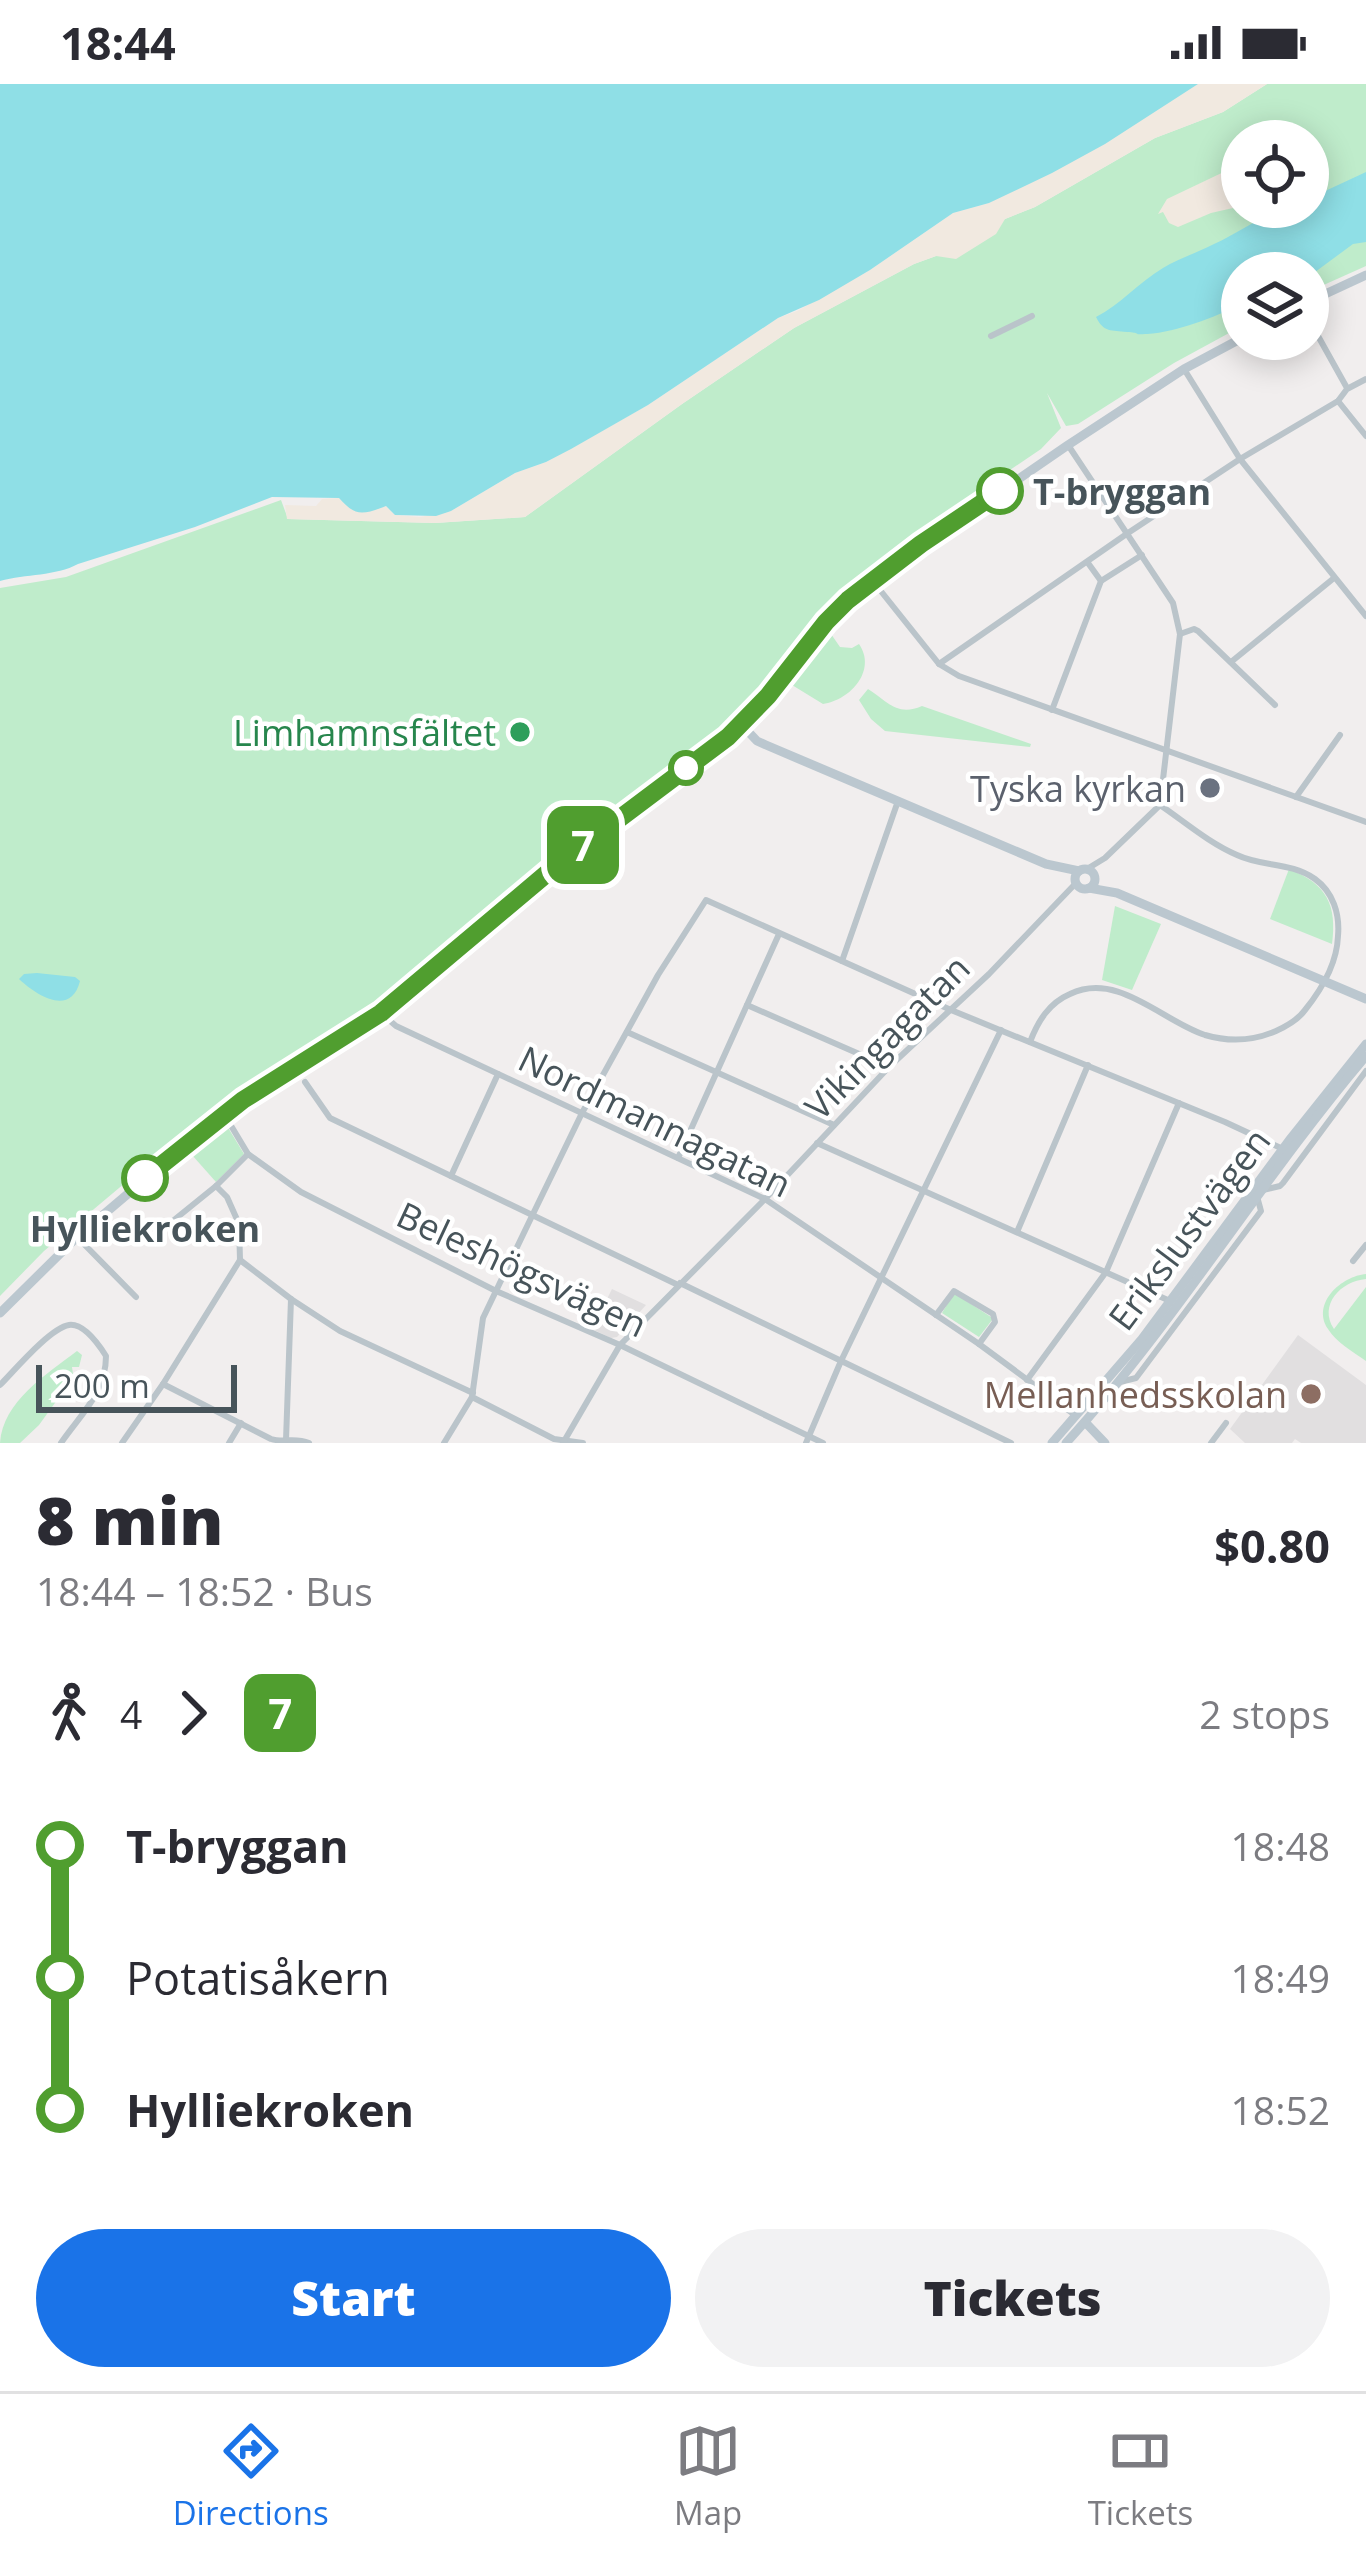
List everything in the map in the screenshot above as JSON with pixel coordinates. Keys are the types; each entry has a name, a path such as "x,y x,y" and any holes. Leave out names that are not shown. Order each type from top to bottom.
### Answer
{"street":[{"path":"1329,292 1366,275"},
{"path":"991,336 1033,316"},
{"path":"0,1313 77,1237 224,1114 381,1013 551,870 741,724 826,622 872,580 1068,445 1221,349"},
{"path":"1329,356 1347,389"},
{"path":"1184,369 1240,459 1366,616"},
{"path":"939,664 1128,533 1366,380"},
{"path":"1338,401 1366,436"},
{"path":"1030,1042 1043,1015 1055,1003 1091,987 1132,998 1211,1037 1257,1038 1288,1026 1302,1015 1326,980 1336,952 1339,922 1335,904 1316,880 1286,866 1241,857 1160,805 1180,634 1173,603 1068,445"},
{"path":"1052,710 1100,581 1142,555"},
{"path":"1088,563 1100,581"},
{"path":"1231,662 1334,578"},
{"path":"872,580 939,664 958,676 1366,822"},
{"path":"1180,634 1198,631 1275,705"},
{"path":"741,724 766,746 1363,995"},
{"path":"1296,796 1340,735"},
{"path":"842,961 898,801"},
{"name":"Vikingagatan","path":"564,1441 620,1345 889,1067 1160,805"},
{"path":"444,1443 472,1395 482,1325 532,1216 582,1113 658,975 706,900 951,1010 1283,1149"},
{"path":"678,1158 779,934"},
{"path":"747,1005 889,1067"},
{"name":"Nordmannagatan","path":"381,1013 389,1022 765,1198 1080,1419"},
{"path":"807,1439 1001,1030"},
{"path":"627,1032 834,1125"},
{"name":"Erikslustvägen","path":"1066,1443 1366,1044"},
{"name":"Erikslustvägen","path":"1052,1443 1120,1382 1366,1056"},
{"path":"1016,1232 1088,1065"},
{"name":"Erikslustvägen","path":"1260,1194 1280,1186 1363,1082 1366,1071"},
{"path":"451,1177 498,1074"},
{"path":"305,1082 314,1088 330,1118 1011,1443"},
{"path":"1028,1380 1106,1272 1179,1103"},
{"name":"Beleshögsvägen","path":"224,1114 248,1154 301,1192 496,1291 823,1443"},
{"path":"817,1143 1171,1302"},
{"path":"153,1237 248,1154"},
{"path":"122,1443 240,1260 239,1224 227,1197 216,1186"},
{"path":"77,1237 136,1298"},
{"path":"1353,1261 1366,1245"},
{"path":"240,1260 340,1331 554,1439 583,1443"},
{"path":"936,1315 954,1291 993,1314 995,1322 979,1344"},
{"path":"286,1441 291,1300"},
{"path":"0,1384 40,1343 62,1328 80,1328 94,1340 106,1356 103,1380 98,1394 61,1443"},
{"path":"163,1384 278,1442 298,1439 308,1443"},
{"path":"1080,1419 1105,1443"},
{"path":"230,1443 241,1423"},
{"path":"1211,1443 1226,1423"}],"shaded area":[{"path":"612,1289 646,1305 611,1338 592,1329"},
{"name":"Mellanhedsskolan","path":"1298,1335 1366,1385 1366,1443 1301,1443 1295,1439 1292,1443 1245,1443 1230,1429"}],"green space":[{"path":"1267,84 1366,84 1366,266 1329,283 1329,252 1221,252 1221,337 1078,424 1066,426 1047,393 1061,428 1041,449 853,581 732,718 668,774 363,1014 248,1085 175,1141 44,1251 0,1296 0,588 66,577 281,500 288,519 435,523 525,517 794,328 1035,207 1155,138 1223,112"},
{"path":"831,634 840,647 859,644 865,664 851,690 823,704 792,685"},
{"path":"868,689 899,709 922,706 1030,747 885,731 859,700"},
{"path":"1289,869 1312,882 1327,898 1333,918 1332,944 1270,919"},
{"path":"1115,906 1161,924 1132,990 1102,980"},
{"path":"227,1126 244,1154 216,1182 192,1155"},
{"path":"1366,1274 1366,1279 1341,1289 1329,1311 1334,1329 1366,1287 1366,1361 1331,1334 1323,1310 1339,1285"},
{"path":"954,1293 991,1317 979,1337 942,1313"},
{"path":"77,1351 82,1355 79,1367 72,1367 70,1377 62,1377 65,1389 39,1425 20,1443 0,1443 18,1402"}],"sand":[{"path":"1198,84 1267,84 1223,112 1155,138 1035,207 1005,219 996,234 956,259 936,256 914,264 794,328 525,517 435,523 287,519 285,505 316,506 322,499 339,498 360,510 386,506 395,515 420,517 451,511 648,405 778,318 870,270 953,213 989,203"},
{"path":"1221,173 1221,211 1178,227 1163,212 1158,214 1167,199"}],"water":[{"path":"0,84 1198,84 1052,173 989,203 953,213 870,270 778,318 648,405 451,511 436,516 395,515 386,506 360,512 350,509 339,498 272,497 60,571 0,581"},
{"path":"1366,172 1366,242 1353,244 1329,262 1329,252 1221,252 1221,313 1171,330 1112,331 1096,317 1169,264 1245,228 1329,228 1329,189"},
{"path":"37,973 80,981 69,998 53,1000 19,979"}],"bus line":[{"name":"7","path":"145,1178 243,1100 381,1013 551,870 728,737 848,600 1000,491"}],"place":[{"name":"T-bryggan","path":"1000,491"},
{"name":"Limhamnsfältet","path":"520,732"},
{"name":"Tyska kyrkan","path":"1210,788"},
{"name":"Hylliekroken","path":"145,1178"},
{"name":"Mellanhedsskolan","path":"1311,1394"}]}
